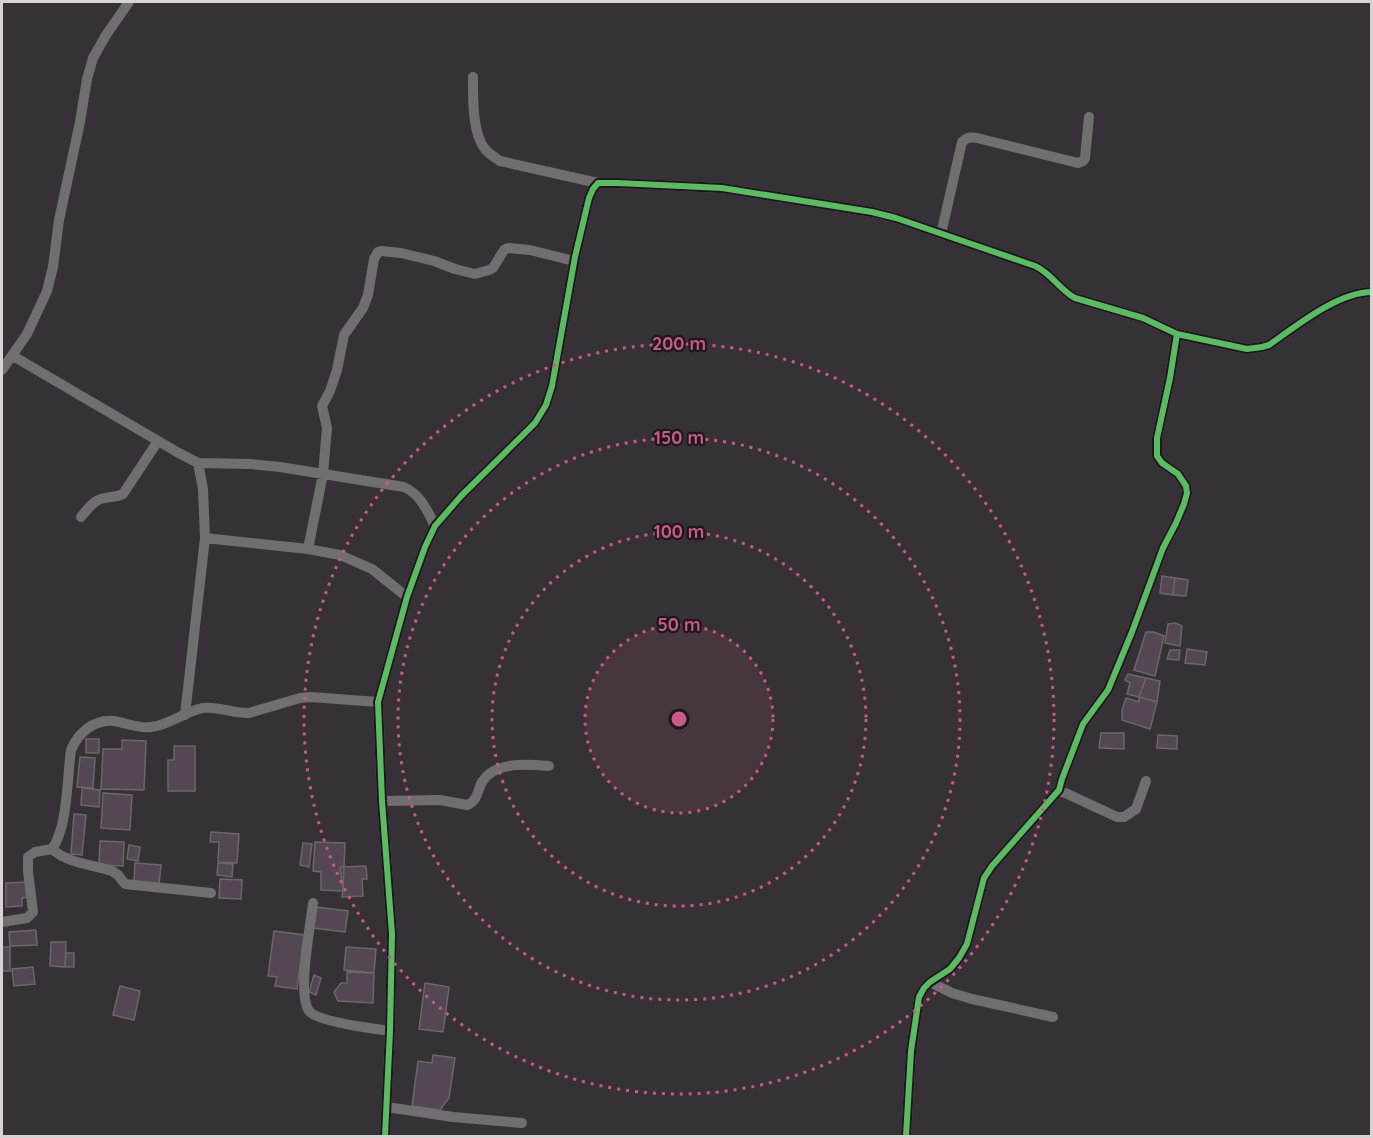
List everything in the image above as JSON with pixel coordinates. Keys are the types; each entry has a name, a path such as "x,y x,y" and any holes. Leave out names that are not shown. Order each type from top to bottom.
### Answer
{"street":[{"path":"2,367 13,356 27,334 47,291 87,79 93,58 129,2"},
{"path":"472,77 479,139 491,156 500,161 598,183 722,188 872,212 896,218 1035,266 1042,269 1071,296 1143,318 1177,334 1247,349 1262,347 1269,345 1318,312 1347,297 1371,292"},
{"path":"941,234 962,142 966,138 977,138 1078,163 1085,158 1089,117"},
{"path":"385,1137 392,934 382,801 378,702 407,597 435,526 535,423 546,405 552,386 574,261 589,198 598,183"},
{"path":"308,549 323,474 327,428 322,406 337,370 344,335 363,308 368,295 374,259 378,252 400,253 475,274 493,268 504,250 508,248 530,250 574,261"},
{"path":"906,1137 911,1051 919,998 930,982 950,969 967,944 984,878 992,866 1059,790 1083,724 1108,690 1163,548 1184,504 1186,486 1178,474 1162,463 1157,456 1157,438 1177,334"},
{"path":"13,356 198,463 250,464 404,487 411,490 418,498 435,526"},
{"path":"81,517 98,500 123,494 158,441"},
{"path":"185,715 205,538 203,489 198,463"},
{"path":"205,538 308,549 340,555 372,569 407,597"},
{"path":"2,922 27,918 33,912 28,857 35,852 52,849 57,842 63,822 71,750 80,734 100,722 116,721 146,728 168,723 206,708 242,714 310,697 378,702"},
{"path":"382,801 440,800 466,805 476,797 482,782 491,772 534,765 549,766"},
{"path":"1059,790 1117,817 1124,817 1136,809 1146,781"},
{"path":"52,849 69,860 112,871 125,884 211,893"},
{"path":"313,903 304,974 308,1009 322,1017 351,1025 390,1031"},
{"path":"930,982 952,993 972,999 1053,1017"},
{"path":"387,1107 453,1117 522,1123"}],"building":[{"path":"1162,576 1175,578 1173,595 1160,593"},
{"path":"1175,578 1188,580 1186,596 1173,595"},
{"path":"1175,623 1182,626 1180,646 1165,643 1168,624"},
{"path":"1146,632 1164,636 1155,676 1134,670"},
{"path":"1187,649 1207,652 1205,665 1185,663"},
{"path":"1170,650 1180,650 1179,660 1167,659"},
{"path":"1128,674 1146,678 1139,697 1127,694 1130,683 1125,680"},
{"path":"1146,678 1160,681 1157,702 1139,697"},
{"path":"1139,697 1157,702 1150,729 1122,720 1126,698 1139,702"},
{"path":"1101,733 1124,733 1124,749 1099,748"},
{"path":"1158,735 1177,736 1177,749 1157,748"},
{"path":"86,739 99,739 99,753 86,753"},
{"path":"122,740 146,741 144,790 101,789 103,749 122,749"},
{"path":"174,746 195,746 195,791 168,791 168,760 174,760"},
{"path":"80,757 95,758 93,788 77,787"},
{"path":"82,788 100,790 99,807 81,805"},
{"path":"103,793 132,795 130,830 101,828"},
{"path":"74,814 86,815 82,855 71,854"},
{"path":"211,832 239,834 237,863 218,862 219,842 210,842"},
{"path":"100,841 124,842 123,866 99,865"},
{"path":"315,842 345,843 343,891 321,890 321,872 313,871"},
{"path":"303,843 312,844 309,867 300,865"},
{"path":"129,845 140,847 138,861 127,859"},
{"path":"135,863 161,865 159,884 134,882"},
{"path":"218,863 233,864 232,877 217,875"},
{"path":"366,866 367,879 362,879 363,896 342,897 340,867"},
{"path":"220,879 242,880 241,899 219,898"},
{"path":"27,882 28,897 22,898 22,906 6,907 6,883"},
{"path":"316,907 348,911 345,932 314,928"},
{"path":"36,930 37,945 10,946 9,932"},
{"path":"274,931 304,935 297,989 275,986 277,977 268,976"},
{"path":"51,942 66,942 65,967 50,966"},
{"path":"2,947 10,947 10,971 2,971"},
{"path":"346,947 376,949 374,973 344,970"},
{"path":"66,953 74,953 74,967 65,967"},
{"path":"33,967 35,984 14,986 12,969"},
{"path":"347,972 374,973 373,1003 338,1001 334,992 341,983 347,983"},
{"path":"314,975 321,978 316,995 309,992"},
{"path":"425,983 449,987 443,1032 419,1029"},
{"path":"120,986 140,991 134,1020 113,1015"},
{"path":"433,1055 455,1058 449,1098 440,1110 412,1106 418,1061 432,1063"}],"cycle path":[{"path":"385,1136 392,934 382,801 378,702 407,597 435,526 461,496 535,423 546,405 552,386 575,257 589,198 598,183 722,188 872,212 896,218 1035,266 1075,298 1143,318 1177,334 1247,349 1269,345 1318,311 1345,298 1359,293 1372,292"},
{"path":"906,1136 911,1051 919,997 930,982 950,969 967,944 984,878 992,866 1059,790 1083,724 1108,690 1163,548 1184,504 1186,486 1178,474 1162,463 1157,456 1157,438 1177,334"}]}
